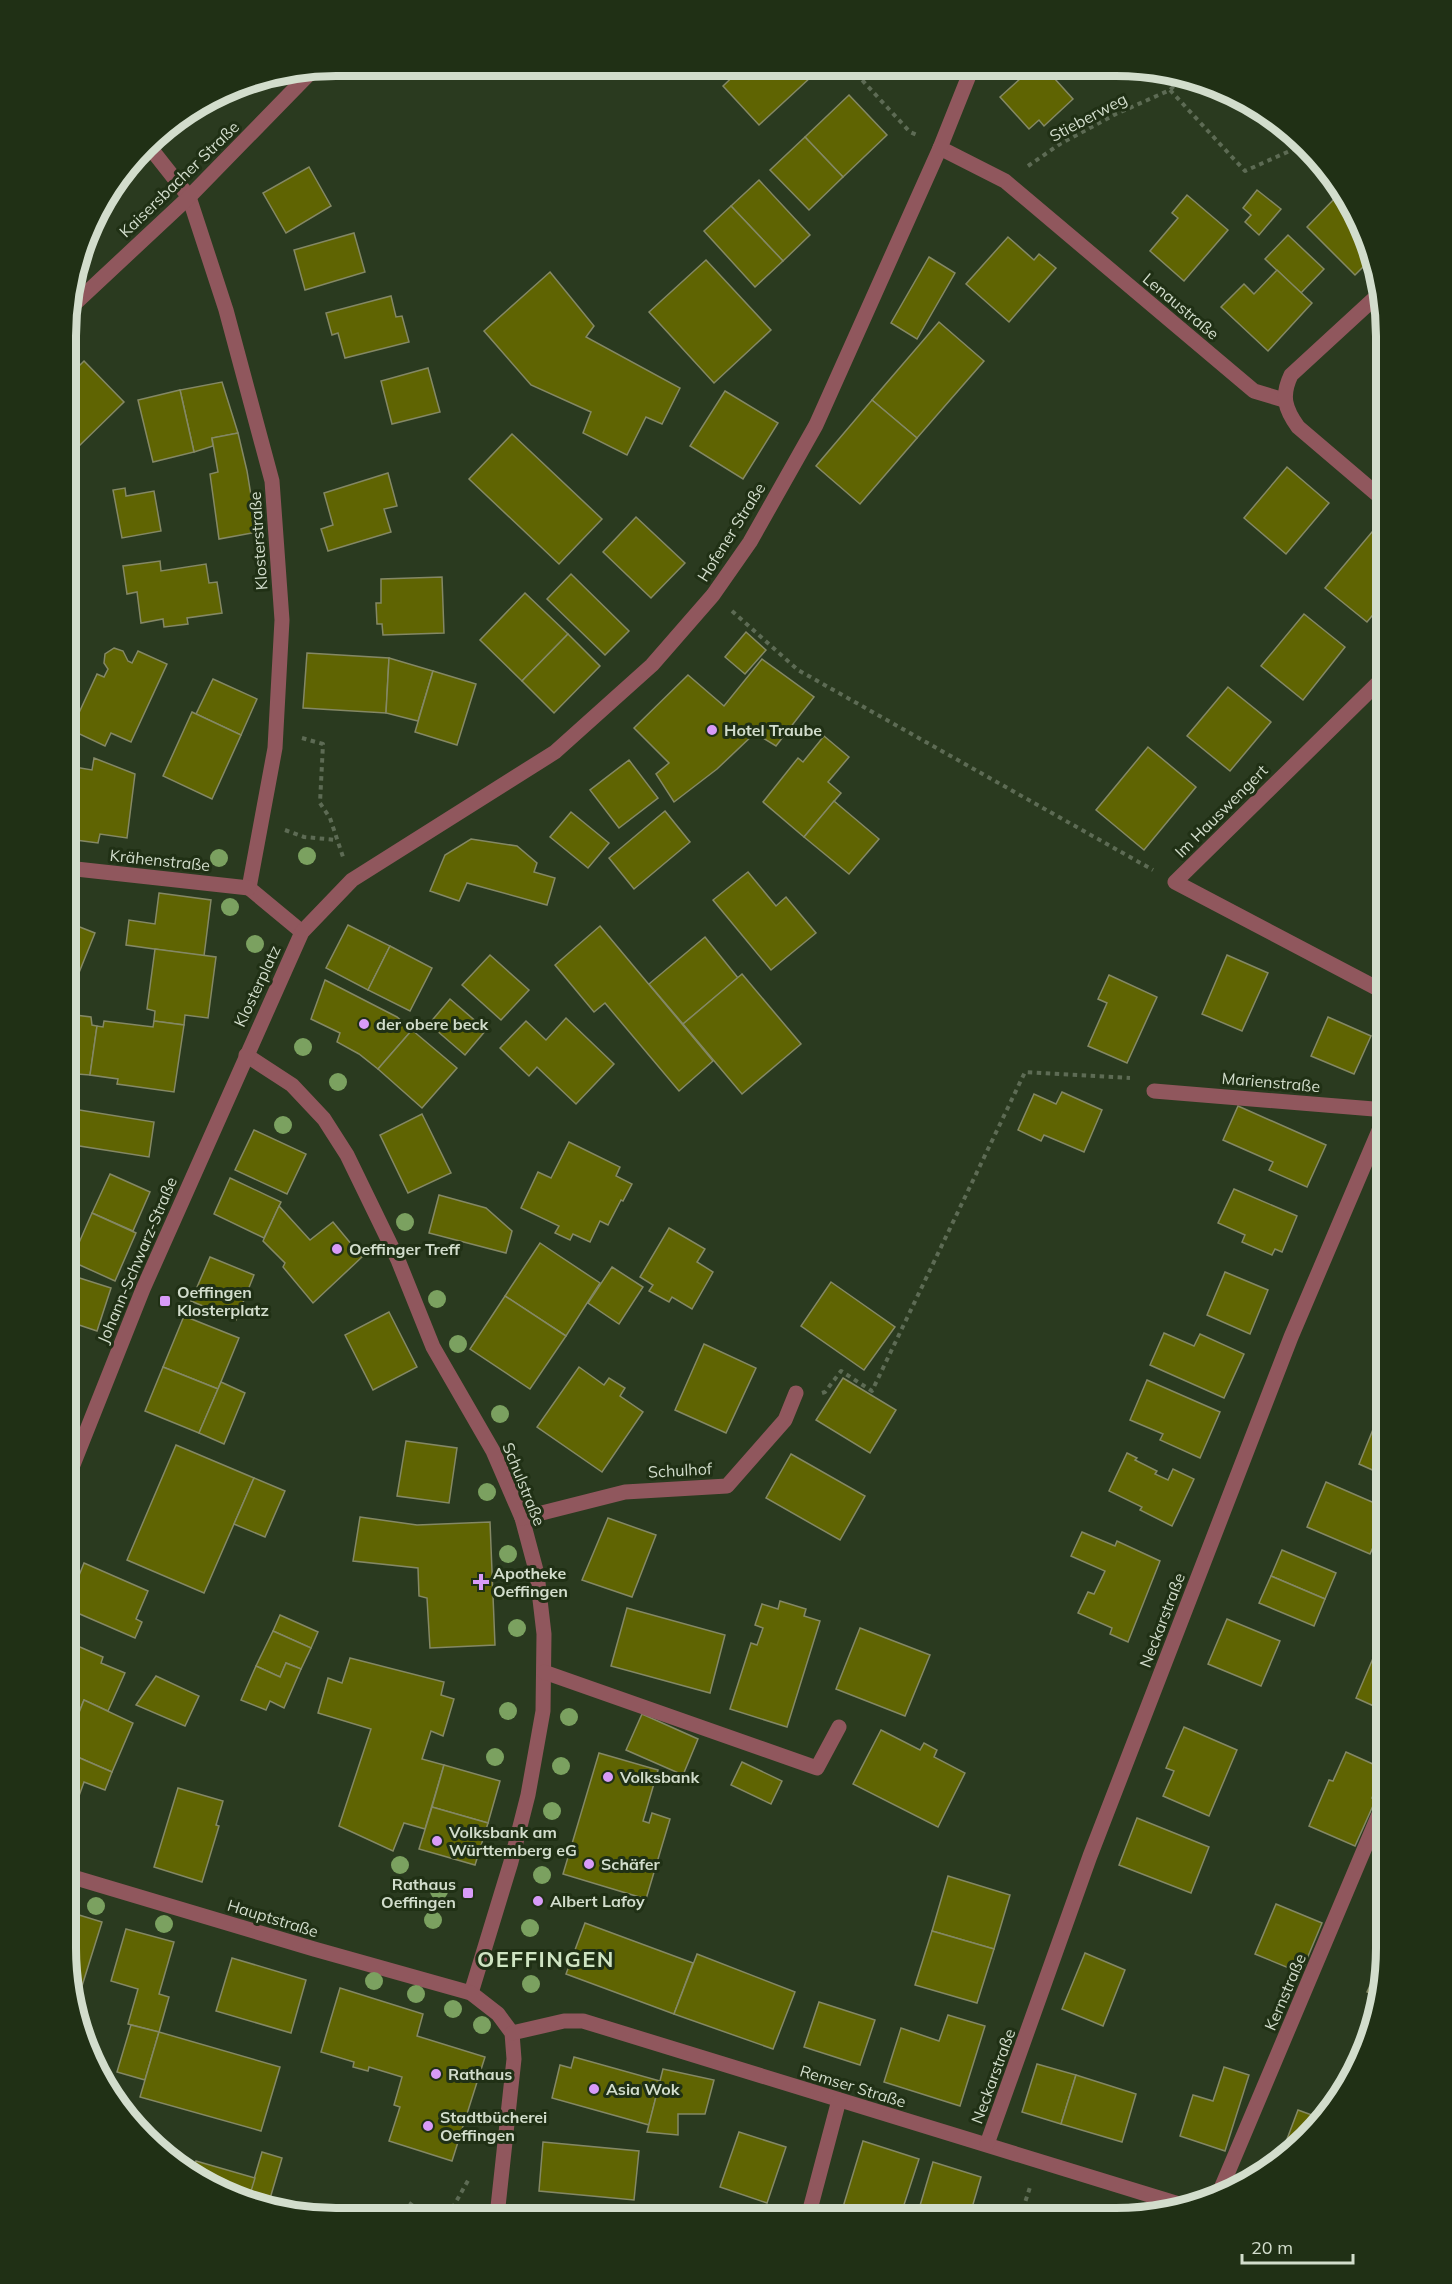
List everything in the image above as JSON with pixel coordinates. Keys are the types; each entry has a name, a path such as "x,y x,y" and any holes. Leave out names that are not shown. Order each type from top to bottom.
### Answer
{"street":[{"name":"Hofener Straße","path":"302,932 352,880 555,752 652,665 713,595 750,542 816,425 940,148 969,76"},
{"name":"Kaisersbacher Straße","path":"79,299 189,197 304,79"},
{"name":"Lenaustraße","path":"940,148 1005,181 1254,391 1284,400"},
{"name":"Klosterstraße","path":"153,153 189,197 226,310 272,481 282,620 276,732 249,888"},
{"path":"1373,301 1291,375 1285,387 1284,400 1287,412 1298,427 1376,493"},
{"name":"Im Hauswengert","path":"1376,685 1175,882 1376,988"},
{"name":"Krähenstraße","path":"76,869 249,888"},
{"path":"249,888 302,932"},
{"name":"Klosterplatz","path":"246,1055 302,932"},
{"name":"Johann-Schwarz-Straße","path":"76,1457 143,1289 246,1055"},
{"name":"Schulstraße","path":"246,1055 292,1085 324,1119 347,1155 398,1260 433,1347 493,1451 522,1518 537,1575 544,1634 543,1711 528,1795 511,1862 471,1993"},
{"name":"Marienstraße","path":"1161,1091 1376,1111"},
{"name":"Neckarstraße","path":"987,2144 1094,1845 1291,1337 1376,1136"},
{"name":"Schulhof","path":"522,1518 625,1491 727,1486 785,1420 796,1393"},
{"path":"544,1672 817,1768 839,1727"},
{"name":"Kernstraße","path":"1223,2185 1376,1821"},
{"name":"Hauptstraße","path":"76,1878 471,1993"},
{"path":"471,1993 498,2014 512,2033 514,2059 498,2208"},
{"name":"Remser Straße","path":"512,2033 564,2021 582,2021 1171,2202"},
{"path":"810,2208 839,2100"}],"path":[{"path":"858,76 910,132 940,148"},
{"name":"Stieberweg","path":"1005,181 1060,144 1116,114 1170,90 1177,83"},
{"path":"1170,90 1245,171 1295,149"},
{"path":"713,595 798,670 1175,882"},
{"path":"276,732 323,744 320,803 330,818 352,880"},
{"path":"261,822 304,837 337,840"},
{"path":"846,1375 872,1391 1025,1072 1159,1081 1161,1091"},
{"path":"453,2208 470,2177"},
{"path":"410,2203 417,2208"}],"building":[{"path":"734,76 811,77 759,125 723,86"},
{"path":"1023,76 1052,76 1073,99 1044,126 1039,120 1029,129 1000,97"},
{"path":"849,95 887,135 843,177 805,137"},
{"path":"805,137 843,177 809,210 770,170"},
{"path":"309,167 331,206 286,233 263,193"},
{"path":"759,180 810,235 783,261 731,206"},
{"path":"1257,190 1281,209 1259,235 1245,222 1251,215 1243,208"},
{"path":"1187,195 1228,230 1184,281 1150,251 1178,218 1172,213"},
{"path":"1336,198 1349,221 1366,264 1355,275 1307,227"},
{"path":"731,206 783,261 755,287 704,231"},
{"path":"354,233 365,272 305,290 294,250"},
{"path":"1288,235 1324,269 1301,293 1265,259"},
{"path":"1008,237 1034,260 1039,254 1056,268 1009,322 966,284"},
{"path":"929,257 955,273 917,339 891,323"},
{"path":"706,260 771,330 714,383 649,312"},
{"path":"1277,270 1312,303 1268,351 1221,307 1244,284 1254,294"},
{"path":"550,272 594,326 586,337 680,388 662,424 646,417 627,455 583,433 591,412 531,385 484,331"},
{"path":"391,296 396,317 402,316 409,342 345,358 338,333 332,335 326,313"},
{"path":"939,322 984,361 917,438 872,400"},
{"path":"84,361 124,402 76,449 76,369"},
{"path":"428,368 440,412 392,424 381,381"},
{"path":"222,382 238,433 212,438 213,446 194,452 180,390"},
{"path":"180,390 194,452 153,462 138,400"},
{"path":"725,391 778,423 743,479 690,446"},
{"path":"872,400 917,438 860,504 816,466"},
{"path":"238,433 257,532 219,539 210,474 218,472 212,438"},
{"path":"512,434 602,519 559,564 469,479"},
{"path":"1287,467 1329,503 1286,554 1244,518"},
{"path":"388,473 397,506 384,509 391,532 328,551 321,529 333,525 324,493"},
{"path":"125,488 126,496 154,491 161,531 122,538 113,490"},
{"path":"636,517 685,563 651,598 603,552"},
{"path":"1372,532 1376,535 1376,611 1367,622 1325,588"},
{"path":"160,561 161,571 206,564 209,583 217,582 222,613 187,618 188,624 164,627 163,619 141,623 137,592 127,594 123,566"},
{"path":"571,574 629,631 605,655 547,599"},
{"path":"442,577 444,633 383,635 382,624 377,624 376,603 381,603 381,579"},
{"path":"525,593 568,634 522,681 480,640"},
{"path":"1304,614 1345,647 1303,700 1261,666"},
{"path":"746,632 766,650 745,674 725,657"},
{"path":"568,634 600,666 554,713 522,681"},
{"path":"114,648 123,651 128,661 132,663 138,651 167,664 131,742 111,733 105,746 76,732 76,719 97,674 104,677 108,669 104,663 105,654"},
{"path":"307,653 389,658 386,713 303,708"},
{"path":"389,658 433,671 418,721 386,713"},
{"name":"Hotel Traube","path":"762,659 814,697 776,746 755,733 717,769 674,802 656,774 669,763 634,728 688,675 724,706"},
{"path":"433,671 476,684 457,745 415,732"},
{"path":"213,679 257,699 241,735 196,714"},
{"path":"1228,687 1271,722 1230,771 1187,736"},
{"path":"192,712 241,735 212,799 163,776"},
{"path":"824,736 849,757 828,782 841,793 804,837 763,802 798,758 803,762"},
{"path":"1148,747 1196,787 1144,850 1096,810"},
{"path":"94,758 135,774 127,838 100,834 98,843 76,840 76,767 92,770"},
{"path":"629,760 658,798 619,828 590,790"},
{"path":"834,801 879,839 849,874 804,837"},
{"path":"665,811 690,842 634,889 609,858"},
{"path":"571,812 609,843 588,868 550,837"},
{"path":"471,839 517,846 537,863 534,872 555,878 547,905 467,883 459,901 430,891 445,855"},
{"path":"748,872 776,906 786,897 816,933 771,970 713,900"},
{"path":"159,893 211,900 204,956 126,945 129,920 155,924"},
{"path":"348,925 390,946 368,990 326,968"},
{"path":"76,926 95,933 76,980"},
{"path":"600,926 713,1061 679,1091 605,1003 594,1012 555,965"},
{"path":"705,937 738,978 683,1024 649,984"},
{"path":"390,946 432,968 410,1011 368,990"},
{"path":"155,949 216,957 208,1018 185,1015 184,1025 154,1021 155,1011 147,1009"},
{"path":"490,955 529,990 501,1020 462,985"},
{"path":"1227,955 1268,973 1242,1031 1202,1014"},
{"path":"742,974 801,1044 742,1094 683,1024"},
{"path":"1109,975 1157,997 1127,1063 1088,1046 1107,1003 1098,999"},
{"name":"der obere beck","path":"325,980 397,1017 412,1030 378,1069 359,1054 337,1042 340,1033 311,1019"},
{"path":"450,999 486,1030 465,1055 429,1024"},
{"path":"76,1015 91,1017 92,1025 97,1026 90,1075 77,1074 76,1077"},
{"path":"1328,1017 1371,1036 1354,1074 1311,1056"},
{"path":"566,1018 614,1064 576,1104 537,1067 529,1076 500,1048 526,1021 546,1040"},
{"path":"104,1021 153,1027 154,1021 184,1025 174,1092 117,1084 118,1079 90,1075 97,1026 103,1027"},
{"path":"412,1030 457,1068 422,1108 378,1069"},
{"path":"1062,1092 1102,1110 1084,1152 1044,1135 1041,1141 1018,1130 1034,1094 1056,1104"},
{"path":"1238,1106 1326,1145 1307,1187 1269,1170 1273,1162 1223,1140"},
{"path":"76,1109 154,1122 149,1157 76,1145"},
{"path":"422,1114 451,1173 408,1193 380,1135"},
{"path":"254,1130 306,1154 287,1194 235,1170"},
{"path":"569,1142 620,1167 616,1176 632,1184 608,1225 600,1221 590,1242 573,1234 570,1240 555,1233 559,1226 521,1208 538,1172 551,1178"},
{"path":"110,1174 150,1192 133,1231 92,1213"},
{"path":"230,1178 281,1202 264,1238 214,1214"},
{"path":"1234,1189 1297,1216 1282,1252 1275,1249 1272,1255 1242,1242 1245,1235 1218,1223"},
{"path":"439,1195 486,1208 512,1231 506,1253 429,1233"},
{"path":"279,1206 310,1240 333,1222 362,1257 313,1303 283,1267 285,1263 263,1241"},
{"path":"92,1213 136,1233 115,1281 76,1263 76,1250"},
{"path":"669,1228 705,1249 697,1262 713,1272 692,1309 672,1297 669,1302 649,1291 653,1285 640,1277"},
{"path":"540,1243 600,1283 566,1336 505,1296"},
{"path":"210,1257 254,1275 236,1320 191,1301"},
{"path":"612,1267 643,1287 619,1324 588,1303"},
{"path":"1225,1272 1268,1290 1250,1334 1207,1315"},
{"path":"76,1277 111,1288 97,1331 76,1324"},
{"path":"831,1282 895,1327 864,1370 801,1326"},
{"path":"505,1296 566,1336 530,1389 470,1349"},
{"path":"389,1312 417,1367 373,1390 345,1335"},
{"path":"184,1316 239,1338 218,1389 163,1367"},
{"path":"1164,1333 1194,1346 1200,1334 1244,1354 1224,1398 1150,1365"},
{"path":"704,1344 756,1368 726,1433 675,1410"},
{"path":"163,1367 218,1389 199,1433 145,1411"},
{"path":"579,1367 604,1385 609,1378 625,1388 620,1396 643,1412 602,1472 537,1427"},
{"path":"843,1378 896,1410 870,1453 816,1420"},
{"path":"1147,1380 1220,1412 1200,1458 1160,1440 1163,1434 1130,1420"},
{"path":"221,1382 245,1393 224,1444 199,1433"},
{"path":"1376,1422 1376,1472 1359,1464"},
{"path":"406,1441 457,1448 449,1503 397,1496"},
{"path":"176,1445 254,1478 204,1593 127,1560"},
{"path":"1127,1453 1137,1458 1135,1460 1157,1471 1155,1474 1168,1480 1173,1469 1194,1479 1172,1526 1140,1510 1142,1507 1109,1491"},
{"path":"791,1454 865,1496 840,1540 766,1498"},
{"path":"254,1478 285,1491 265,1537 234,1524"},
{"path":"1326,1482 1376,1504 1376,1540 1370,1554 1307,1527"},
{"path":"360,1517 417,1525 490,1522 495,1645 430,1648 427,1598 419,1596 418,1568 353,1561"},
{"path":"608,1518 656,1535 632,1597 582,1580"},
{"path":"1082,1532 1115,1546 1117,1541 1160,1561 1128,1642 1110,1634 1112,1628 1078,1613 1088,1592 1094,1594 1105,1571 1071,1556"},
{"path":"1282,1550 1336,1573 1325,1599 1271,1576"},
{"path":"84,1563 148,1591 136,1619 142,1622 135,1638 76,1612 76,1583"},
{"path":"1271,1576 1325,1599 1314,1626 1259,1603"},
{"path":"780,1601 806,1609 804,1616 820,1621 787,1727 730,1709 751,1643 757,1645 763,1628 755,1625 762,1604 778,1609"},
{"path":"627,1608 725,1635 710,1693 611,1666"},
{"path":"280,1615 318,1632 311,1648 273,1631"},
{"path":"1227,1619 1280,1641 1261,1686 1208,1664"},
{"path":"860,1628 930,1655 905,1716 836,1689"},
{"path":"273,1631 311,1648 301,1669 286,1663 280,1677 256,1666"},
{"path":"76,1645 103,1657 101,1663 125,1673 108,1711 84,1700 76,1720"},
{"path":"1376,1651 1376,1707 1356,1698"},
{"path":"350,1658 444,1682 441,1695 454,1699 443,1736 431,1731 422,1759 444,1765 425,1829 404,1823 393,1851 339,1826 371,1729 318,1713 328,1678 342,1683"},
{"path":"286,1663 301,1669 284,1708 270,1701 266,1710 241,1700 256,1666 280,1677"},
{"path":"156,1676 199,1696 185,1726 136,1705"},
{"path":"84,1700 133,1723 112,1772 76,1756 76,1720"},
{"path":"642,1714 698,1739 683,1775 626,1750"},
{"path":"1184,1727 1237,1750 1209,1816 1163,1796 1174,1771 1166,1768"},
{"path":"881,1730 920,1750 924,1743 937,1750 934,1757 965,1773 938,1827 853,1784"},
{"path":"1346,1752 1376,1765 1376,1788 1372,1798 1376,1799 1355,1846 1309,1826 1329,1780 1333,1781"},
{"path":"599,1753 658,1770 643,1821 649,1823 652,1813 670,1819 646,1899 563,1874"},
{"path":"76,1756 112,1772 105,1790 84,1782 76,1804"},
{"path":"742,1762 782,1781 771,1804 731,1785"},
{"path":"444,1765 500,1781 488,1823 432,1807"},
{"path":"178,1788 223,1801 216,1825 219,1826 202,1882 154,1867"},
{"path":"432,1807 488,1823 475,1865 419,1849"},
{"path":"1137,1818 1209,1847 1191,1893 1119,1865"},
{"path":"948,1876 1010,1895 994,1949 932,1931"},
{"path":"1276,1904 1322,1923 1301,1973 1255,1954"},
{"path":"76,1914 102,1922 82,1986 79,1985 77,1965"},
{"path":"585,1923 693,1963 674,2014 566,1974"},
{"path":"126,1929 174,1942 159,1994 169,1997 159,2032 128,2024 138,1989 111,1981"},
{"path":"932,1931 994,1949 977,2003 915,1985"},
{"path":"1085,1953 1125,1970 1103,2026 1062,2009"},
{"path":"697,1954 795,1992 773,2049 674,2014"},
{"path":"232,1958 306,1980 291,2033 216,2011"},
{"path":"1373,1979 1371,1994 1367,1992"},
{"name":"Rathaus","path":"340,1988 423,2014 417,2036 485,2057 452,2161 389,2141 400,2107 394,2105 402,2077 369,2067 368,2071 353,2067 354,2062 321,2052"},
{"path":"819,2002 875,2020 860,2065 804,2047"},
{"path":"948,2015 985,2026 960,2106 884,2082 901,2028 939,2041"},
{"path":"131,2025 159,2032 145,2080 117,2072"},
{"path":"159,2032 280,2067 261,2131 140,2097"},
{"path":"574,2057 660,2081 649,2125 552,2098 560,2065 571,2068"},
{"path":"1037,2064 1076,2075 1061,2124 1022,2112"},
{"path":"1224,2067 1249,2075 1225,2151 1180,2136 1193,2095 1213,2101"},
{"path":"663,2069 714,2080 705,2114 678,2114 678,2135 647,2132"},
{"path":"1076,2075 1136,2094 1122,2142 1061,2124"},
{"path":"1298,2110 1314,2116 1311,2119 1285,2145"},
{"path":"739,2132 786,2147 767,2203 720,2187"},
{"path":"863,2141 919,2159 903,2208 843,2208"},
{"path":"543,2142 639,2151 634,2200 539,2191"},
{"path":"262,2152 282,2158 270,2199 250,2193"},
{"path":"196,2161 255,2178 250,2193 221,2181 195,2166"},
{"path":"933,2162 981,2177 972,2208 919,2208"}],"place":[{"name":"Hotel Traube","path":"712,730"},
{"name":"der obere beck","path":"364,1024"},
{"name":"Oeffinger Treff","path":"337,1249"},
{"name":"Oeffingen Klosterplatz","path":"165,1301"},
{"name":"Apotheke Oeffingen","path":"481,1582"},
{"name":"Volksbank","path":"608,1777"},
{"name":"Volksbank am Württemberg eG","path":"437,1841"},
{"name":"Schäfer","path":"589,1864"},
{"name":"Rathaus Oeffingen","path":"468,1893"},
{"name":"Albert Lafoy","path":"538,1901"},
{"name":"Rathaus","path":"436,2074"},
{"name":"Asia Wok","path":"594,2089"},
{"name":"Stadtbücherei Oeffingen","path":"428,2126"}],"district":[{"name":"OEFFINGEN","path":"546,1959"}]}
